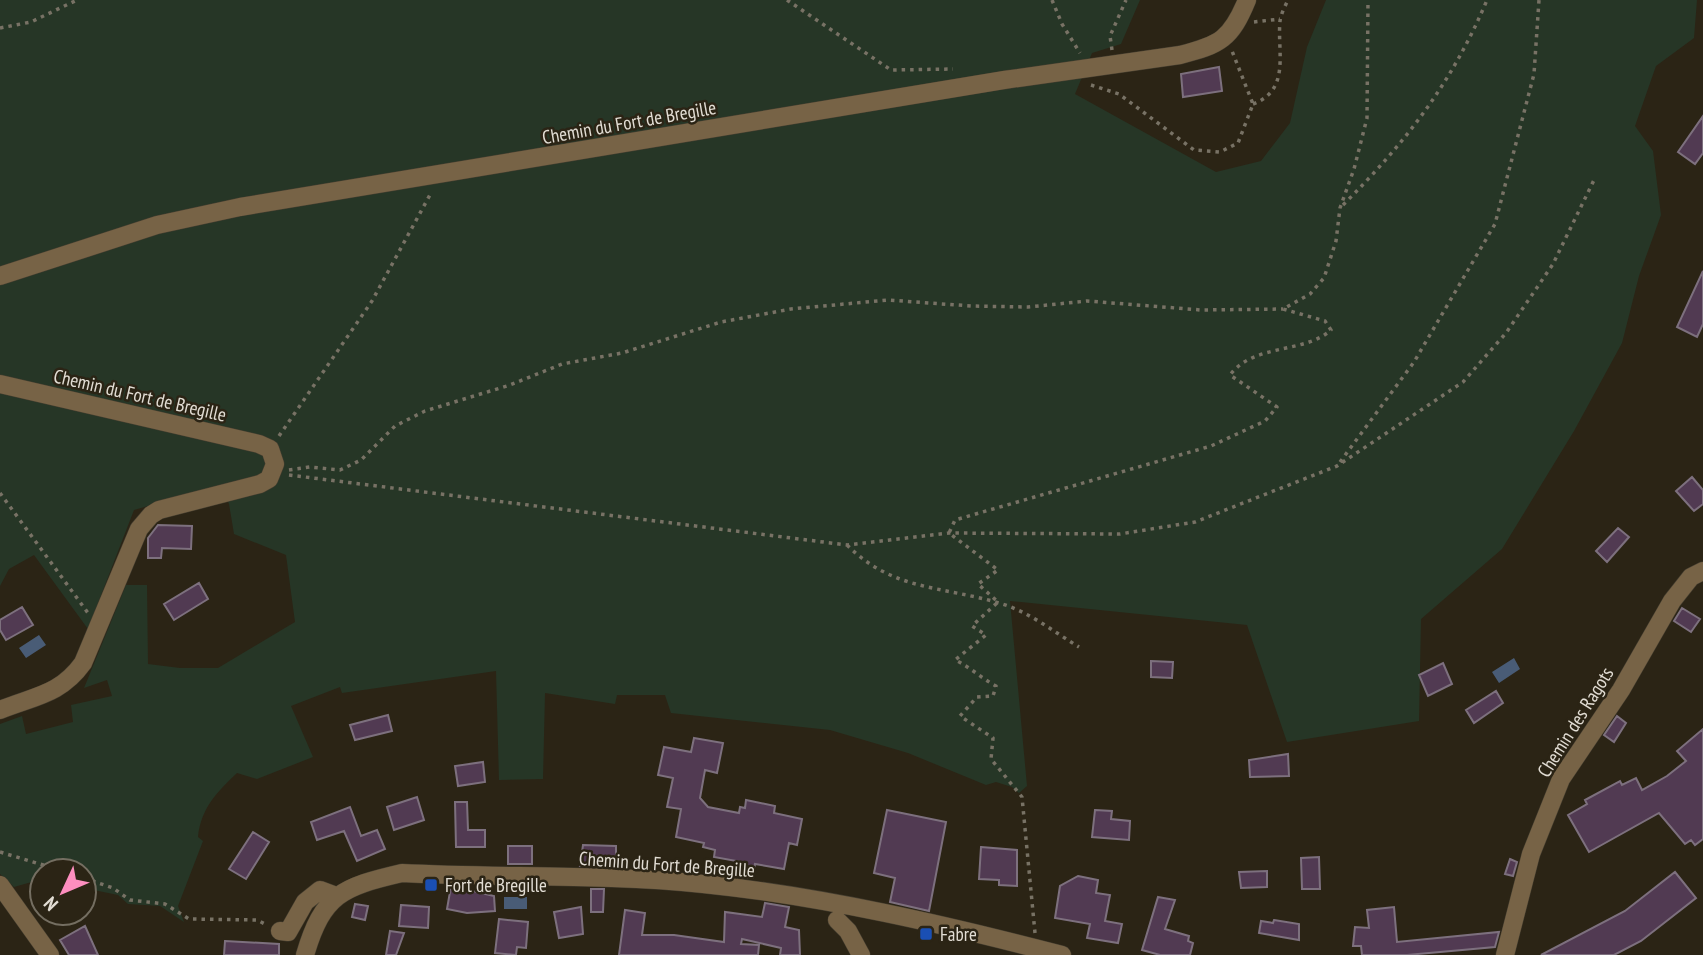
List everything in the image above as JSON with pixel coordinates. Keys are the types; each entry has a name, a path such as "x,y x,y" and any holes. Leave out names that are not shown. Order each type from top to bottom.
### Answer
{"street":[{"path":"1232,31 1247,0"},
{"name":"Chemin du Fort de Bregille","path":"0,276 157,225 240,207 1117,62 1180,55 1208,48 1232,31"},
{"name":"Chemin du Fort de Bregille","path":"0,384 270,449"},
{"path":"0,710 58,689 71,680 83,663 139,529 151,515 260,484 273,473 275,464 270,449"},
{"name":"Chemin des Ragots","path":"1505,955 1531,854 1561,779 1621,690 1672,601 1691,577 1703,571"},
{"name":"Chemin du Fort de Bregille","path":"305,955 315,922 336,896 362,882 402,873 700,884 783,895 1006,948 1062,955"},
{"path":"0,885 50,955"},
{"path":"280,931 288,932 305,902 320,890 336,896"},
{"path":"837,920 848,931 861,955"}],"path":[{"path":"0,28 30,22 77,0"},
{"path":"788,0 891,70 954,69"},
{"path":"1052,0 1062,24 1089,67"},
{"path":"1117,62 1110,36 1126,0"},
{"path":"1253,104 1263,100 1274,89 1283,60 1280,19 1288,0"},
{"path":"1283,309 1310,294 1324,278 1336,241 1340,208 1354,169 1367,118 1368,0"},
{"path":"1340,208 1389,159 1441,91 1488,0"},
{"path":"1337,466 1414,362 1494,224 1534,74 1539,0"},
{"path":"1079,86 1093,85 1119,94 1194,150 1220,152 1238,143 1253,104 1232,31 1280,19"},
{"path":"270,449 372,301 428,196 447,174"},
{"path":"273,473 847,545 949,533 1120,534 1195,522 1337,466 1463,382 1506,333 1553,264 1595,178"},
{"path":"273,473 310,467 340,470 361,460 395,426 425,411 510,385 562,364 622,353 722,322 791,309 888,300 1028,307 1087,301 1201,310 1283,309 1325,321 1331,330 1322,338 1274,350 1238,364 1230,375 1277,407 1265,421 1210,446 955,520 949,533"},
{"path":"0,493 62,582 98,626"},
{"path":"949,533 999,570 978,584 998,602"},
{"path":"847,545 866,564 904,583 998,602 1014,608 1079,647"},
{"path":"998,602 972,626 986,635 955,660 996,686 993,696 977,697 960,716 993,738 991,760 1022,797 1035,939"},
{"path":"0,852 28,860"},
{"path":"98,883 113,888 130,900 165,904 189,919 257,920 280,931"}],"green space":[{"path":"0,0 1140,0 1121,44 1092,53 1075,94 1216,172 1261,161 1290,123 1307,47 1326,0 1697,0 1694,38 1656,66 1635,126 1653,151 1661,215 1639,276 1622,343 1574,431 1502,549 1421,619 1419,721 1287,742 1247,625 1010,601 1027,786 1019,793 1012,787 996,782 986,785 908,753 830,730 671,713 665,695 617,695 615,704 545,693 543,779 499,780 496,671 342,693 340,687 291,706 313,757 257,779 237,773 211,801 198,837 203,841 178,906 184,922 160,906 128,904 118,895 98,891 98,857 28,857 28,883 14,887 0,874 0,724 22,716 26,734 73,722 71,705 112,696 107,680 84,688 126,585 147,585 148,664 180,668 218,668 295,622 286,555 234,534 229,504 221,485 134,510 88,629 34,555 9,569 0,586"}],"water":[{"path":"39,635 46,645 26,658 19,648"},
{"path":"1514,658 1520,669 1499,683 1492,672"},
{"path":"504,897 527,897 527,909 504,909"}],"building":[{"path":"1219,67 1222,91 1183,97 1181,74"},
{"path":"1703,116 1703,153 1695,164 1678,152"},
{"path":"1703,271 1703,324 1697,337 1677,327"},
{"path":"1692,477 1703,490 1703,504 1694,511 1676,491"},
{"path":"158,525 192,526 191,549 162,548 161,558 148,558 148,538"},
{"path":"1618,528 1629,537 1607,562 1596,551"},
{"path":"199,583 208,599 174,620 164,604"},
{"path":"22,607 33,625 6,640 0,630 0,620"},
{"path":"1682,608 1700,619 1691,632 1674,621"},
{"path":"1151,661 1173,662 1172,678 1151,677"},
{"path":"1443,663 1452,684 1428,696 1419,675"},
{"path":"1496,691 1503,703 1474,723 1466,710"},
{"path":"388,715 392,731 355,740 350,725"},
{"path":"1617,716 1626,723 1614,742 1604,735"},
{"path":"1703,729 1703,839 1695,845 1691,840 1685,844 1659,813 1589,852 1568,815 1587,804 1585,800 1620,781 1622,785 1636,778 1642,790 1667,776 1686,761 1677,751"},
{"path":"694,738 723,743 717,773 705,770 700,798 708,807 739,813 740,807 745,808 746,800 775,806 774,813 802,819 797,845 789,843 784,869 755,864 753,878 739,877 742,862 714,857 715,850 703,847 704,843 676,837 681,809 667,807 673,778 658,775 664,747 691,752"},
{"path":"1288,754 1289,776 1250,777 1249,760"},
{"path":"483,762 485,782 458,786 455,766"},
{"path":"417,797 424,820 394,830 387,807"},
{"path":"455,802 467,802 468,830 485,830 485,847 456,847"},
{"path":"350,807 361,836 377,830 385,849 357,861 344,831 317,840 311,822"},
{"path":"887,810 946,822 929,911 890,902 895,878 874,873"},
{"path":"1095,810 1112,811 1111,819 1130,821 1129,840 1092,837"},
{"path":"253,832 269,842 246,879 229,869"},
{"path":"583,845 616,846 616,867 580,866"},
{"path":"508,846 532,846 532,864 508,864"},
{"path":"981,847 1017,850 1017,886 999,885 999,880 979,879"},
{"path":"1319,857 1320,889 1302,889 1301,858"},
{"path":"1510,859 1517,862 1513,876 1505,874"},
{"path":"1267,871 1267,887 1241,888 1239,872"},
{"path":"1675,872 1696,898 1641,941 1614,955 1541,955 1625,911"},
{"path":"1078,876 1098,880 1096,893 1110,895 1105,921 1122,924 1118,943 1087,938 1090,924 1055,918 1060,886"},
{"path":"451,886 494,896 495,911 467,913 447,909"},
{"path":"591,889 604,889 603,912 591,912"},
{"path":"1158,897 1175,900 1165,929 1189,936 1188,941 1193,943 1190,955 1160,955 1142,950"},
{"path":"765,903 789,907 785,927 799,930 800,955 780,955 781,948 742,939 741,944 759,945 758,955 619,955 625,910 645,913 642,935 674,935 724,942 725,912 762,917"},
{"path":"355,904 368,906 365,920 352,917"},
{"path":"401,905 429,907 428,928 399,926"},
{"path":"581,907 583,934 559,938 554,912"},
{"path":"1394,907 1397,942 1499,932 1495,947 1407,955 1362,955 1361,946 1353,946 1355,927 1369,928 1367,910"},
{"path":"499,919 528,922 526,948 517,947 516,955 495,953"},
{"path":"1274,920 1299,924 1299,940 1259,933 1261,921 1273,923"},
{"path":"85,927 98,955 69,955 60,940"},
{"path":"390,931 404,933 396,955 386,955"},
{"path":"225,941 279,944 279,955 224,955"}],"place":[{"name":"Fort de Bregille","path":"431,885"},
{"name":"Fabre","path":"926,934"}]}
